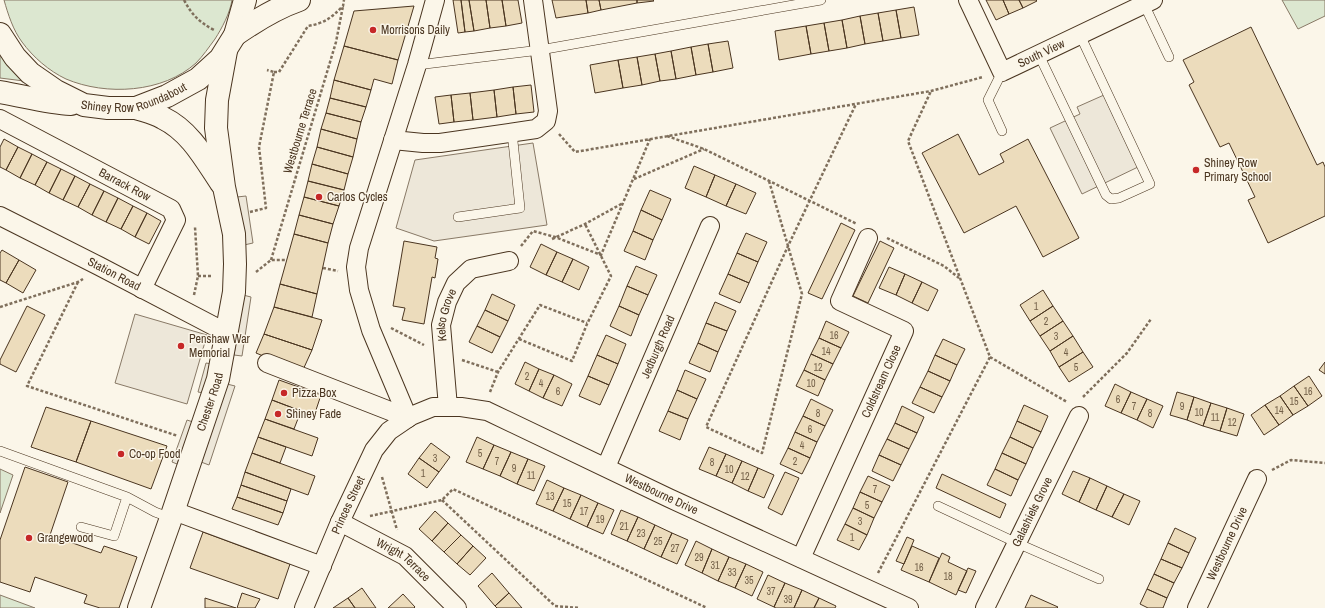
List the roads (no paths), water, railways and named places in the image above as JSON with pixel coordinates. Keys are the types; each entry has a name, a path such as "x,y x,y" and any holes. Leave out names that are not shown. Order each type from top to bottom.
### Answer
{"main road":[{"name":"Shiney Row Roundabout","path":"0,34 15,57 30,73 56,91 84,105 108,108 136,108 167,96 198,79 220,59 231,43 245,0"},
{"path":"231,43 257,20 299,0"},
{"name":"Chester Road","path":"139,608 218,379 234,292 234,234 224,187 216,128 217,100 231,43"},
{"path":"0,92 57,103 84,105"},
{"path":"136,108 162,117 173,124 197,147 224,187"}],"street":[{"path":"409,417 371,330 359,290 356,267 359,248 417,65 435,0"},
{"path":"393,140 440,143 536,129 546,121 548,111 533,0"},
{"path":"968,0 1002,72"},
{"name":"South View","path":"1002,72 1149,2"},
{"name":"Barrack Row","path":"0,119 171,209 176,220 142,289"},
{"name":"Station Road","path":"0,216 227,333"},
{"name":"Jedburgh Road","path":"606,467 710,226"},
{"name":"Coldstream Close","path":"801,558 904,331 840,301 869,232"},
{"name":"Kelso Grove","path":"448,407 442,325 447,302 456,283 471,269 509,261"},
{"path":"267,363 409,417"},
{"name":"Westbourne Drive","path":"409,417 433,407 461,407 487,411 669,498 909,608"},
{"name":"Galashiels Grove","path":"985,608 1017,543 1077,411"},
{"name":"Princes Street","path":"304,608 340,522 374,450 389,431 409,417"},
{"name":"Westbourne Drive","path":"1197,608 1257,479"},
{"path":"172,514 322,566"},
{"name":"Wright Terrace","path":"340,522 405,556 457,608"}],"lane":[{"path":"417,65 540,50 822,0"},
{"path":"1149,2 1169,57"},
{"path":"1039,55 1106,195 1111,199 1119,198 1150,184 1080,35"},
{"path":"1002,72 988,100 1002,131"},
{"path":"458,217 520,208 512,132"},
{"path":"0,451 127,497 155,512 172,514"},
{"path":"81,527 114,536 127,497"},
{"path":"938,506 1017,543 1099,578"}],"place":[{"name":"Morrisons Daily","path":"373,30"},
{"name":"Shiney Row Primary School","path":"1196,170"},
{"name":"Carlos Cycles","path":"319,197"},
{"name":"Penshaw War Memorial","path":"181,346"},
{"name":"Pizza Box","path":"284,393"},
{"name":"Shiney Fade","path":"278,414"},
{"name":"Co-op Food","path":"121,454"},
{"name":"Grangewood","path":"29,538"}]}
